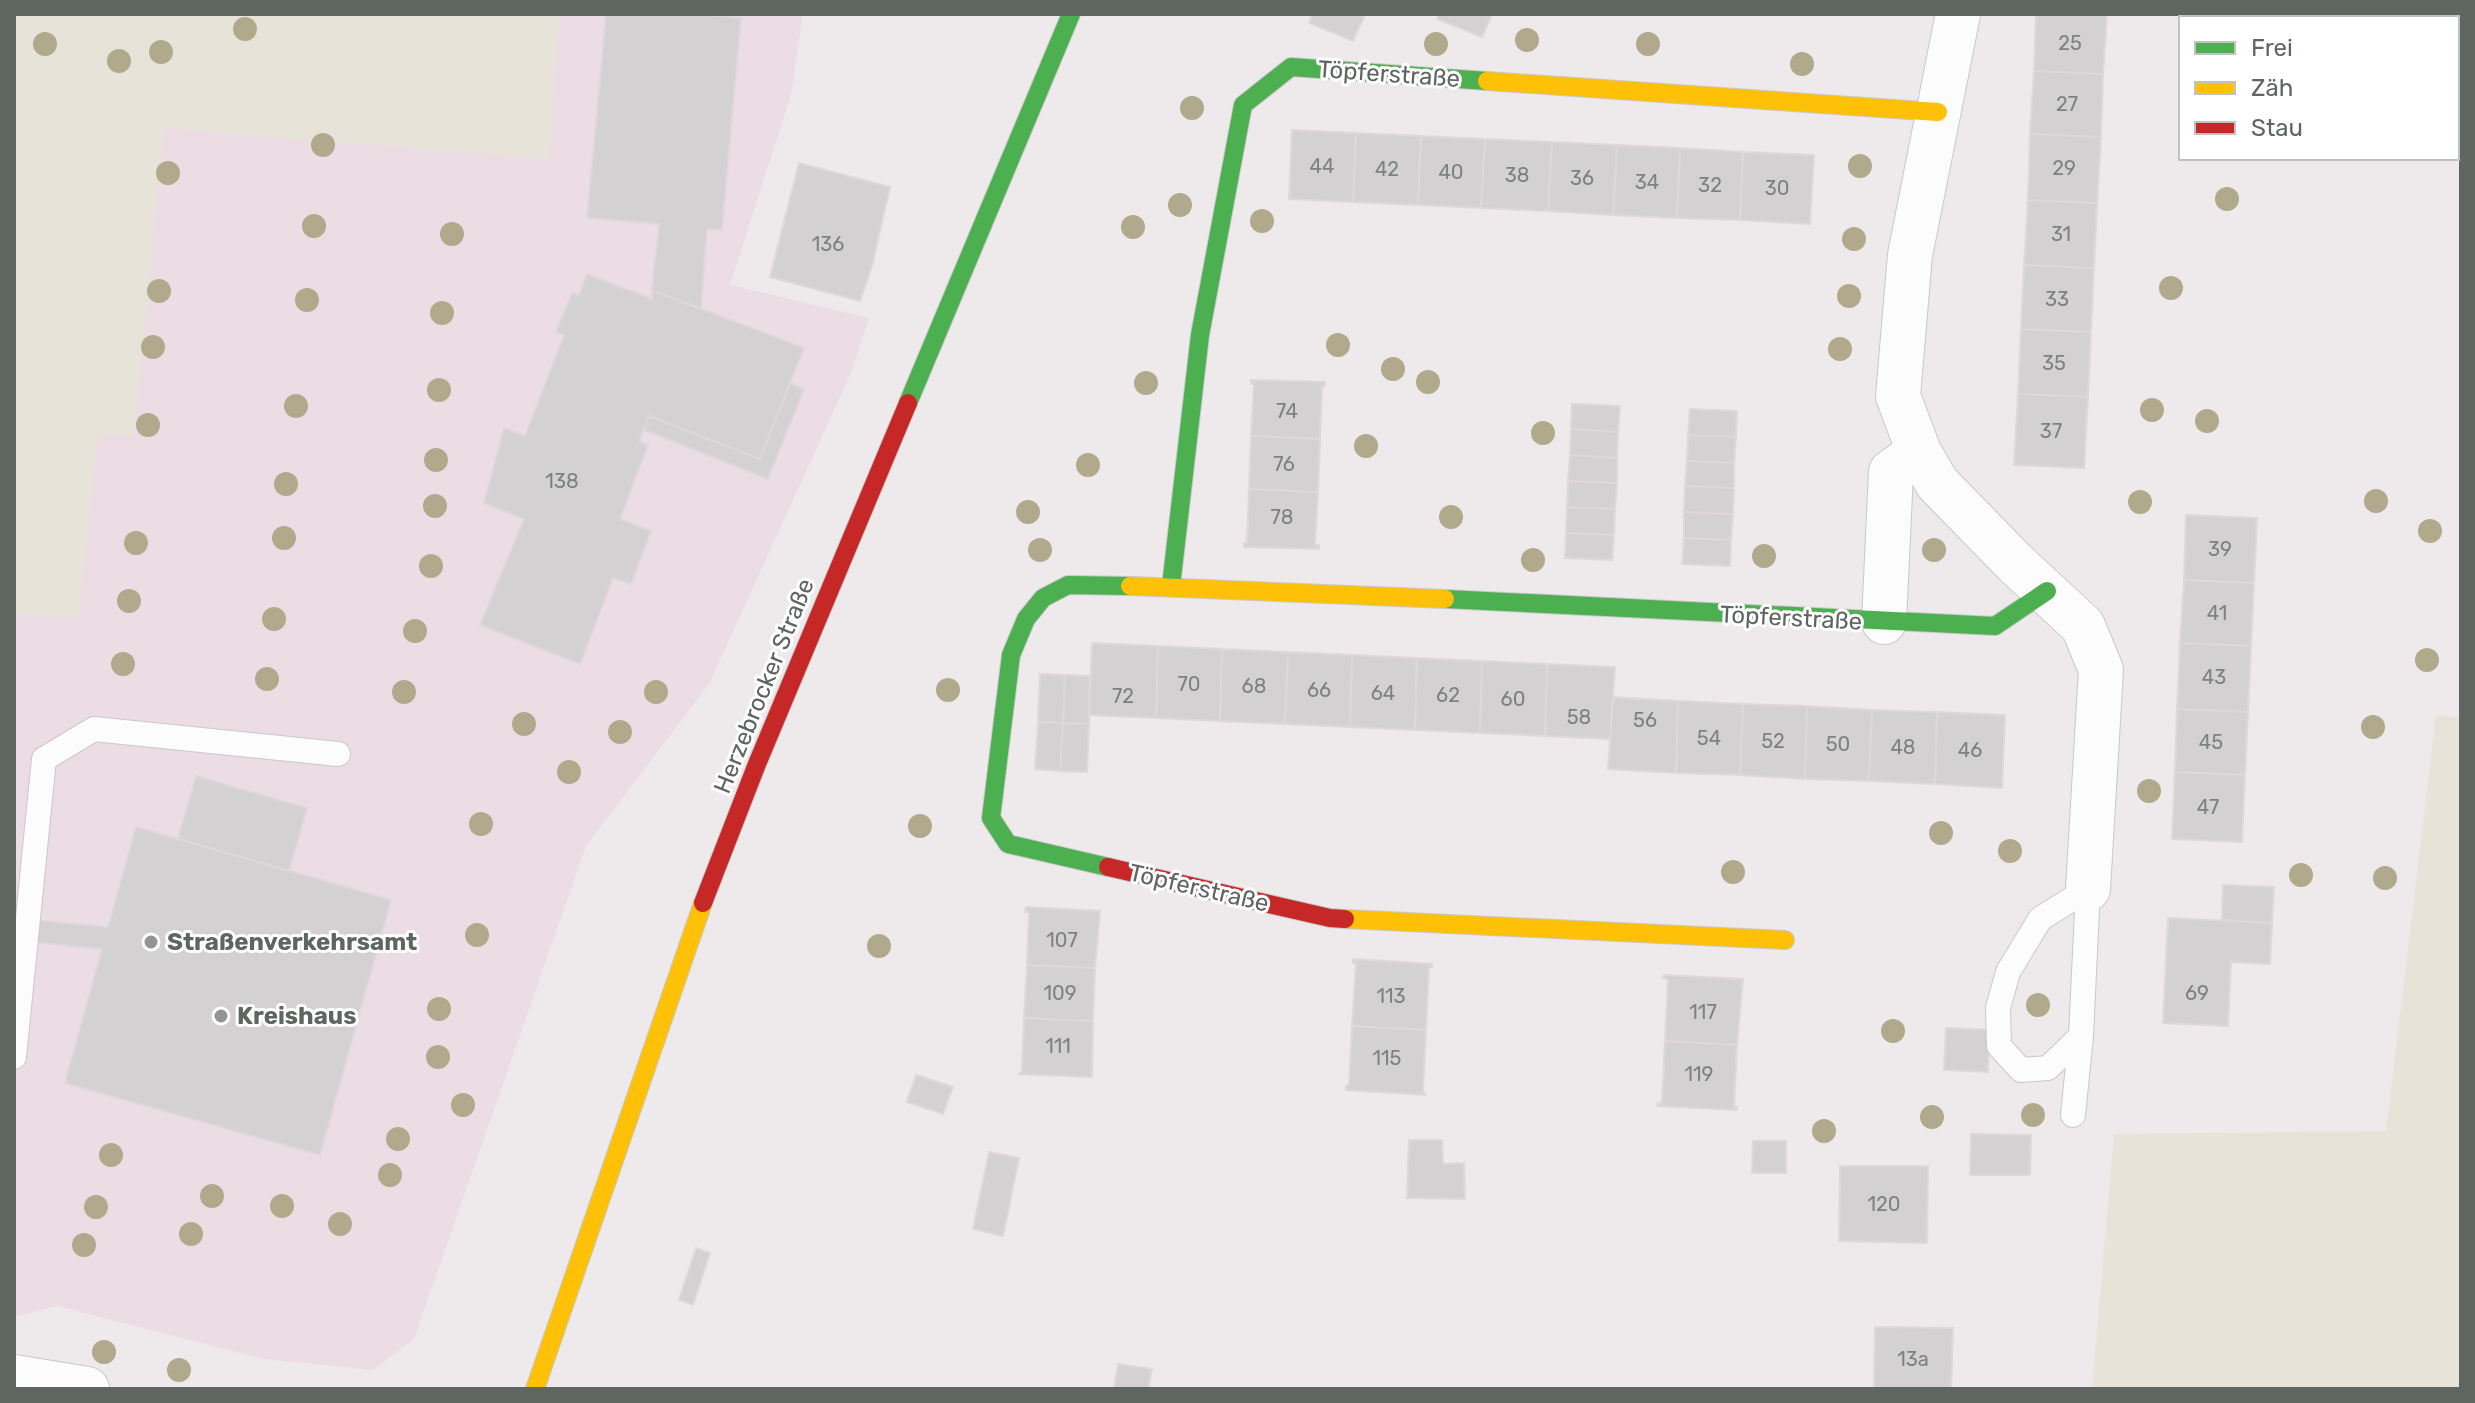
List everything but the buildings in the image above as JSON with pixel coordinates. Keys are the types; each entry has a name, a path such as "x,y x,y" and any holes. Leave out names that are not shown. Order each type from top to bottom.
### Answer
{"street":[{"name":"Herzebrocker Straße","path":"535,1389 694,926 757,764 1071,14"},
{"path":"1958,14 1910,255 1898,396 1919,452 1945,492 2083,626 2101,670 2088,889"},
{"name":"Töpferstraße","path":"1171,586 1200,335 1243,105 1291,67 1938,112"},
{"name":"Töpferstraße","path":"1884,622 1891,472 1919,452"},
{"name":"Töpferstraße","path":"1785,940 1330,918 1008,844 991,818 1011,655 1026,619 1043,598 1068,585 1171,586 1995,626 2047,591"},
{"path":"14,1377 87,1389"}],"lane":[{"path":"14,1057 44,759 94,729 338,754"},
{"path":"2081,1036 2048,1068 2021,1070 1999,1046 1998,1008 2008,972 2040,919 2088,889"},
{"path":"2073,1115 2081,1036 2088,889"}],"shaded area":[{"path":"14,14 803,14 791,95 730,285 869,318 851,373 709,684 586,846 414,1339 373,1370 264,1359 57,1306 14,1317"},
{"path":"14,14 560,14 549,159 164,128 134,436 98,434 78,618 14,612"},
{"path":"2436,715 2461,717 2461,1389 2092,1389 2114,1134 2386,1131"}],"traffic: fast":[{"path":"908,403 1071,14"},
{"path":"1171,586 1200,335 1243,105 1291,67 1487,81"},
{"path":"1108,867 1008,844 991,818 1011,655 1026,619 1043,598 1068,585 1130,586"},
{"path":"1445,599 1995,626 2047,591"}],"traffic: slow":[{"path":"1487,81 1938,112"},
{"path":"1130,586 1445,599"},
{"path":"535,1389 703,903"},
{"path":"1345,919 1785,940"}],"traffic: jam":[{"path":"703,903 757,764 908,403"},
{"path":"1108,867 1345,919"}],"place":[{"name":"Straßenverkehrsamt","path":"151,942"},
{"name":"Kreishaus","path":"221,1016"}]}
